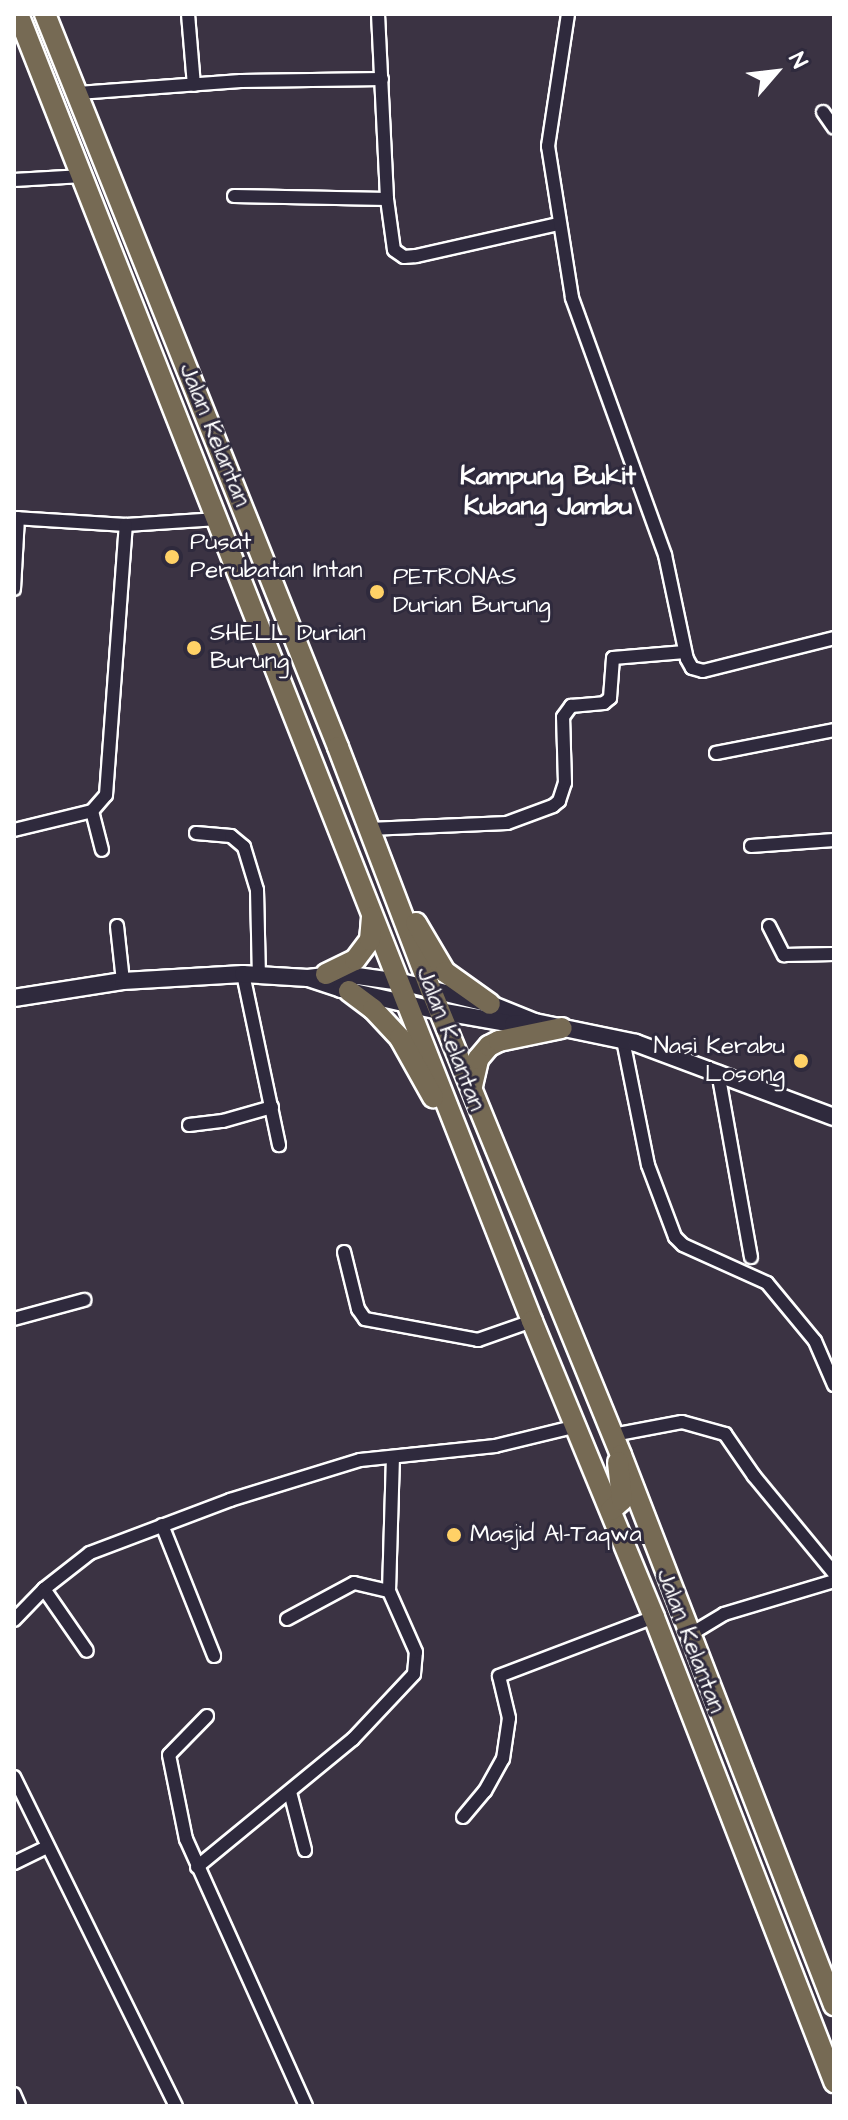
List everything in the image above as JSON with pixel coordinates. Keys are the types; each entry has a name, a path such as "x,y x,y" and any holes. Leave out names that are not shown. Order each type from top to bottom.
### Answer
{"highway":[{"name":"Jalan Kelantan","path":"18,14 532,1321 654,1617 834,2082"},
{"name":"Jalan Kelantan","path":"45,14 439,1011 621,1455 834,2005"},
{"path":"99,215 95,173 106,165"},
{"path":"384,868 445,972 490,1004"},
{"path":"317,976 355,960 370,940 372,909"},
{"path":"349,991 373,1009 400,1038 472,1167"},
{"path":"472,1086 478,1059 489,1046 499,1041 562,1028"},
{"path":"611,1510 621,1503 617,1471 621,1455"}],"street":[{"path":"188,14 194,85"},
{"path":"378,14 387,199 394,250 404,257 558,224"},
{"path":"568,14 548,146 558,224 572,298 667,563 685,652 692,668 703,671 834,638"},
{"path":"78,93 194,85 382,79"},
{"path":"823,112 834,128"},
{"path":"14,180 83,176"},
{"path":"234,196 387,199"},
{"path":"14,589 16,518 126,525 218,519"},
{"path":"14,830 92,811 106,795 126,525"},
{"path":"369,829 507,823 524,814 553,806 559,801 565,783 563,717 571,706 604,703 610,698 613,658 685,652"},
{"path":"716,753 834,730"},
{"path":"92,811 102,850"},
{"path":"196,833 231,836 244,847 257,890 251,974 279,1145"},
{"path":"751,846 834,840"},
{"path":"117,926 123,981"},
{"path":"769,926 784,955 834,954"},
{"path":"14,998 123,981 251,974 401,982 490,1004 535,1022 623,1040 718,1072 834,1117"},
{"path":"317,976 349,991 439,1011 513,1024 535,1022"},
{"path":"623,1040 648,1165 675,1237 683,1245 767,1283 815,1341 834,1385"},
{"path":"718,1072 751,1257"},
{"path":"189,1125 223,1121 272,1107"},
{"path":"344,1252 358,1309 365,1319 478,1340 532,1321"},
{"path":"14,1319 84,1300"},
{"path":"613,1435 682,1422 725,1434 754,1476 834,1573"},
{"path":"14,1620 44,1589 90,1553 162,1525 360,1460 495,1446 577,1426"},
{"path":"197,1867 353,1739 414,1674 416,1652 389,1591 393,1458"},
{"path":"162,1525 214,1656"},
{"path":"691,1634 724,1614 834,1581"},
{"path":"287,1619 354,1583 389,1591"},
{"path":"44,1589 87,1651"},
{"path":"463,1817 485,1791 503,1759 509,1718 499,1676 654,1617"},
{"path":"207,1716 172,1748 168,1762 186,1839 306,2106"},
{"path":"14,1777 176,2106"},
{"path":"290,1792 305,1850"},
{"path":"14,1863 47,1847"},
{"path":"14,2094 19,2106"}],"place":[{"name":"Pusat Perubatan Intan","path":"172,557"},
{"name":"PETRONAS Durian Burung","path":"377,592"},
{"name":"SHELL Durian Burung","path":"194,648"},
{"name":"Nasi Kerabu Losong","path":"801,1061"},
{"name":"Masjid Al-Taqwa","path":"454,1535"}],"district":[{"name":"Kampung Bukit Kubang Jambu","path":"548,492"}]}
